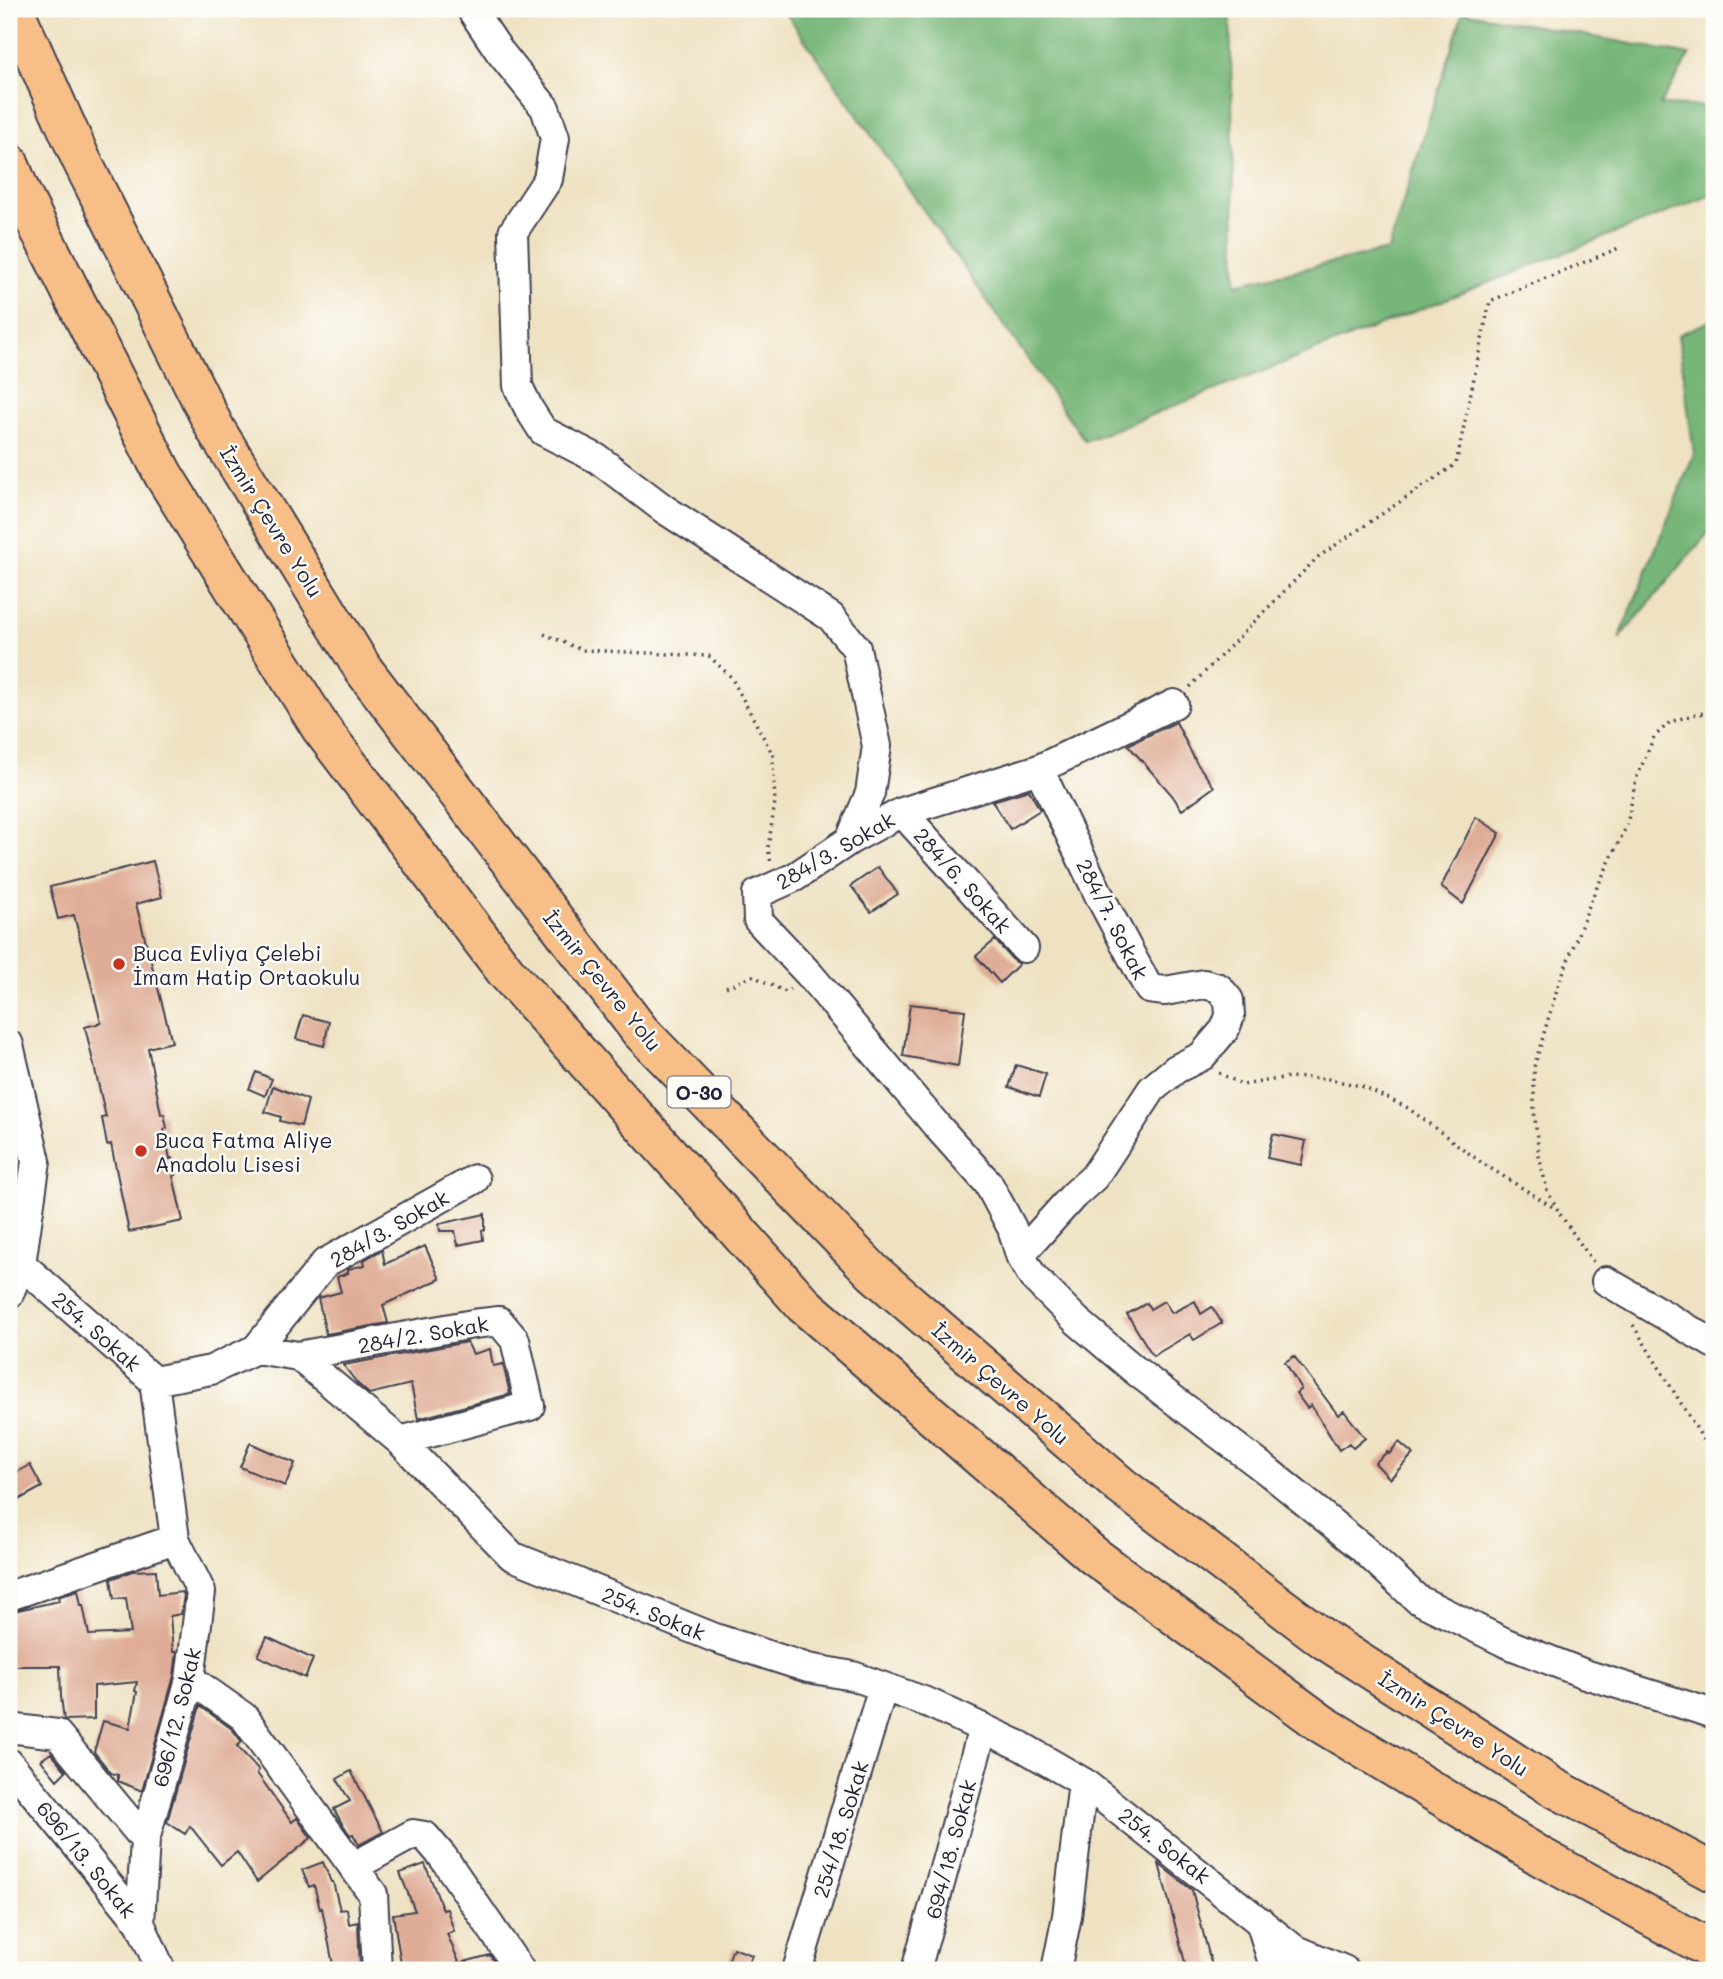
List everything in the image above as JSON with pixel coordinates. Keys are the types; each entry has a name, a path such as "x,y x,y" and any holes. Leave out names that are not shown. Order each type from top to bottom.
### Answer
{"highway":[{"name":"İzmir Çevre Yolu","path":"14,9 80,157 216,430 363,669 640,1031 873,1272 1121,1486 1325,1640 1552,1786 1714,1873"},
{"name":"O-30","path":"9,163 21,193 163,474 320,727 506,972 804,1305 1094,1556 1322,1724 1543,1858 1714,1951"}],"street":[{"path":"471,9 500,52 545,108 555,138 548,179 513,232 518,386 528,409 543,431 598,459 664,509 831,617 856,648 877,746 870,793 850,840"},
{"name":"284/3. Sokak","path":"809,974 758,920 757,894 795,877 850,840 902,812 1039,769 1174,704"},
{"name":"284/7. Sokak","path":"1020,1255 1073,1196 1094,1177 1152,1089 1176,1069 1202,1056 1225,1029 1230,1016 1228,1000 1219,988 1204,984 1165,991 1149,989 1099,895 1039,769"},
{"name":"284/6. Sokak","path":"902,812 1024,948"},
{"path":"809,974 988,1184 1012,1228 1020,1255 1033,1277 1077,1321 1136,1371 1361,1547 1417,1599 1506,1643 1585,1674 1714,1714"},
{"path":"9,1294 36,1161 10,1056"},
{"name":"284/3. Sokak","path":"256,1349 325,1263 475,1179"},
{"name":"254. Sokak","path":"15,1261 154,1381 211,1370 256,1349"},
{"path":"1606,1281 1714,1344"},
{"name":"284/2. Sokak","path":"298,1356 499,1321 516,1340 530,1406 400,1441"},
{"path":"256,1349 298,1356"},
{"name":"254. Sokak","path":"298,1356 400,1441 512,1556 715,1638 808,1668 853,1676 929,1703 1021,1746 1083,1782 1294,1949 1344,1970"},
{"name":"696/12. Sokak","path":"154,1381 176,1539 201,1592 190,1679 145,1840 140,1923 162,1970"},
{"path":"9,1596 176,1539"},
{"path":"190,1679 244,1717 373,1894 377,1970"},
{"name":"254/18. Sokak","path":"797,1970 883,1687"},
{"path":"9,1728 57,1734 145,1840"},
{"name":"694/18. Sokak","path":"916,1970 983,1728"},
{"name":"696/13. Sokak","path":"9,1763 140,1923"},
{"path":"1056,1970 1067,1916 1083,1782"},
{"path":"353,1867 413,1834 425,1836 443,1857 520,1970"},
{"path":"1260,1921 1275,1970"}],"path":[{"path":"1174,704 1318,557 1456,464 1490,301 1619,248"},
{"path":"544,634 582,650 709,656 731,677 773,755 775,802 768,848 775,886"},
{"path":"1606,1281 1546,1190 1534,1110 1534,1067 1558,986 1591,898 1627,825 1636,779 1654,737 1670,722 1699,713 1714,716"},
{"path":"726,987 753,976 786,992 809,974"},
{"path":"1202,1056 1214,1071 1242,1085 1289,1077 1328,1079 1361,1086 1408,1108 1482,1163 1558,1210"},
{"path":"1630,1320 1714,1457"}],"green space":[{"path":"783,9 1230,9 1236,284 1388,250 1463,12 1690,55 1660,105 1714,107 1714,194 1085,441"},
{"path":"1714,319 1714,526 1619,639 1694,454 1678,335"}],"building":[{"path":"1176,722 1196,762 1214,787 1182,810 1128,745"},
{"path":"1029,790 1040,810 1010,829 992,801"},
{"path":"1476,817 1500,833 1463,904 1441,887"},
{"path":"153,861 162,897 136,904 172,1042 148,1048 161,1114 164,1114 167,1128 164,1129 170,1159 173,1158 176,1175 173,1176 183,1221 129,1232 111,1144 107,1145 102,1118 106,1117 85,1027 101,1023 74,915 58,919 50,887"},
{"path":"878,867 898,894 871,912 851,886"},
{"path":"995,940 1019,964 1000,983 976,956"},
{"path":"910,1004 965,1010 958,1066 903,1056"},
{"path":"303,1015 329,1022 324,1046 296,1039"},
{"path":"1016,1065 1046,1074 1039,1097 1009,1087"},
{"path":"256,1072 272,1079 265,1096 249,1089"},
{"path":"273,1086 308,1100 301,1126 280,1121 281,1117 265,1112"},
{"path":"1273,1134 1306,1141 1301,1165 1267,1158"},
{"path":"485,1214 483,1240 458,1245 455,1231 440,1231 439,1224"},
{"path":"425,1246 440,1279 383,1305 388,1323 326,1334 318,1298 341,1292 337,1277 348,1273 348,1269 365,1265 364,1260 382,1250 385,1264"},
{"path":"1164,1301 1172,1313 1195,1301 1201,1314 1212,1307 1222,1323 1194,1340 1190,1334 1153,1356 1127,1314 1147,1303 1150,1309"},
{"path":"467,1342 473,1354 490,1349 493,1366 503,1364 510,1394 418,1419 411,1384 369,1394 344,1366 344,1365"},
{"path":"1294,1356 1338,1415 1344,1411 1365,1438 1353,1448 1349,1443 1339,1450 1311,1405 1307,1408 1296,1393 1301,1389 1285,1362"},
{"path":"1399,1442 1413,1454 1390,1479 1375,1463 1387,1452 1389,1454"},
{"path":"250,1443 295,1463 285,1486 240,1467"},
{"path":"30,1465 42,1487 9,1505 9,1476"},
{"path":"156,1570 158,1595 182,1592 184,1595 181,1614 170,1616 173,1652 177,1652 174,1676 142,1791 118,1781 118,1775 111,1773 94,1752 103,1721 130,1728 137,1682 94,1686 94,1719 64,1720 60,1666 9,1666 9,1612 59,1601 58,1597 78,1590 89,1635 131,1633 126,1598 114,1599 111,1579 132,1571"},
{"path":"267,1637 313,1659 305,1678 258,1656"},
{"path":"200,1706 232,1729 242,1742 237,1746 259,1770 257,1773 292,1822 297,1818 311,1838 257,1882 237,1852 221,1865 190,1826 185,1834 167,1822"},
{"path":"51,1753 66,1771 57,1780 41,1760"},
{"path":"351,1771 383,1832 359,1845 334,1809 350,1801 337,1779"},
{"path":"323,1862 333,1882 340,1910 347,1909 349,1924 358,1922 360,1970 334,1970 322,1908 320,1909 314,1885 309,1887 302,1870"},
{"path":"425,1864 443,1910 447,1909 454,1931 447,1934 459,1962 437,1970 402,1970 393,1914 415,1911 400,1873"},
{"path":"1159,1864 1192,1890 1213,1970 1187,1970"},
{"path":"733,1948 752,1955 746,1970 725,1970"},
{"path":"490,1955 500,1970 453,1970 453,1965"}],"place":[{"name":"Buca Evliya Çelebi İmam Hatip Ortaokulu","path":"119,964"},
{"name":"Buca Fatma Aliye Anadolu Lisesi","path":"141,1151"}]}
